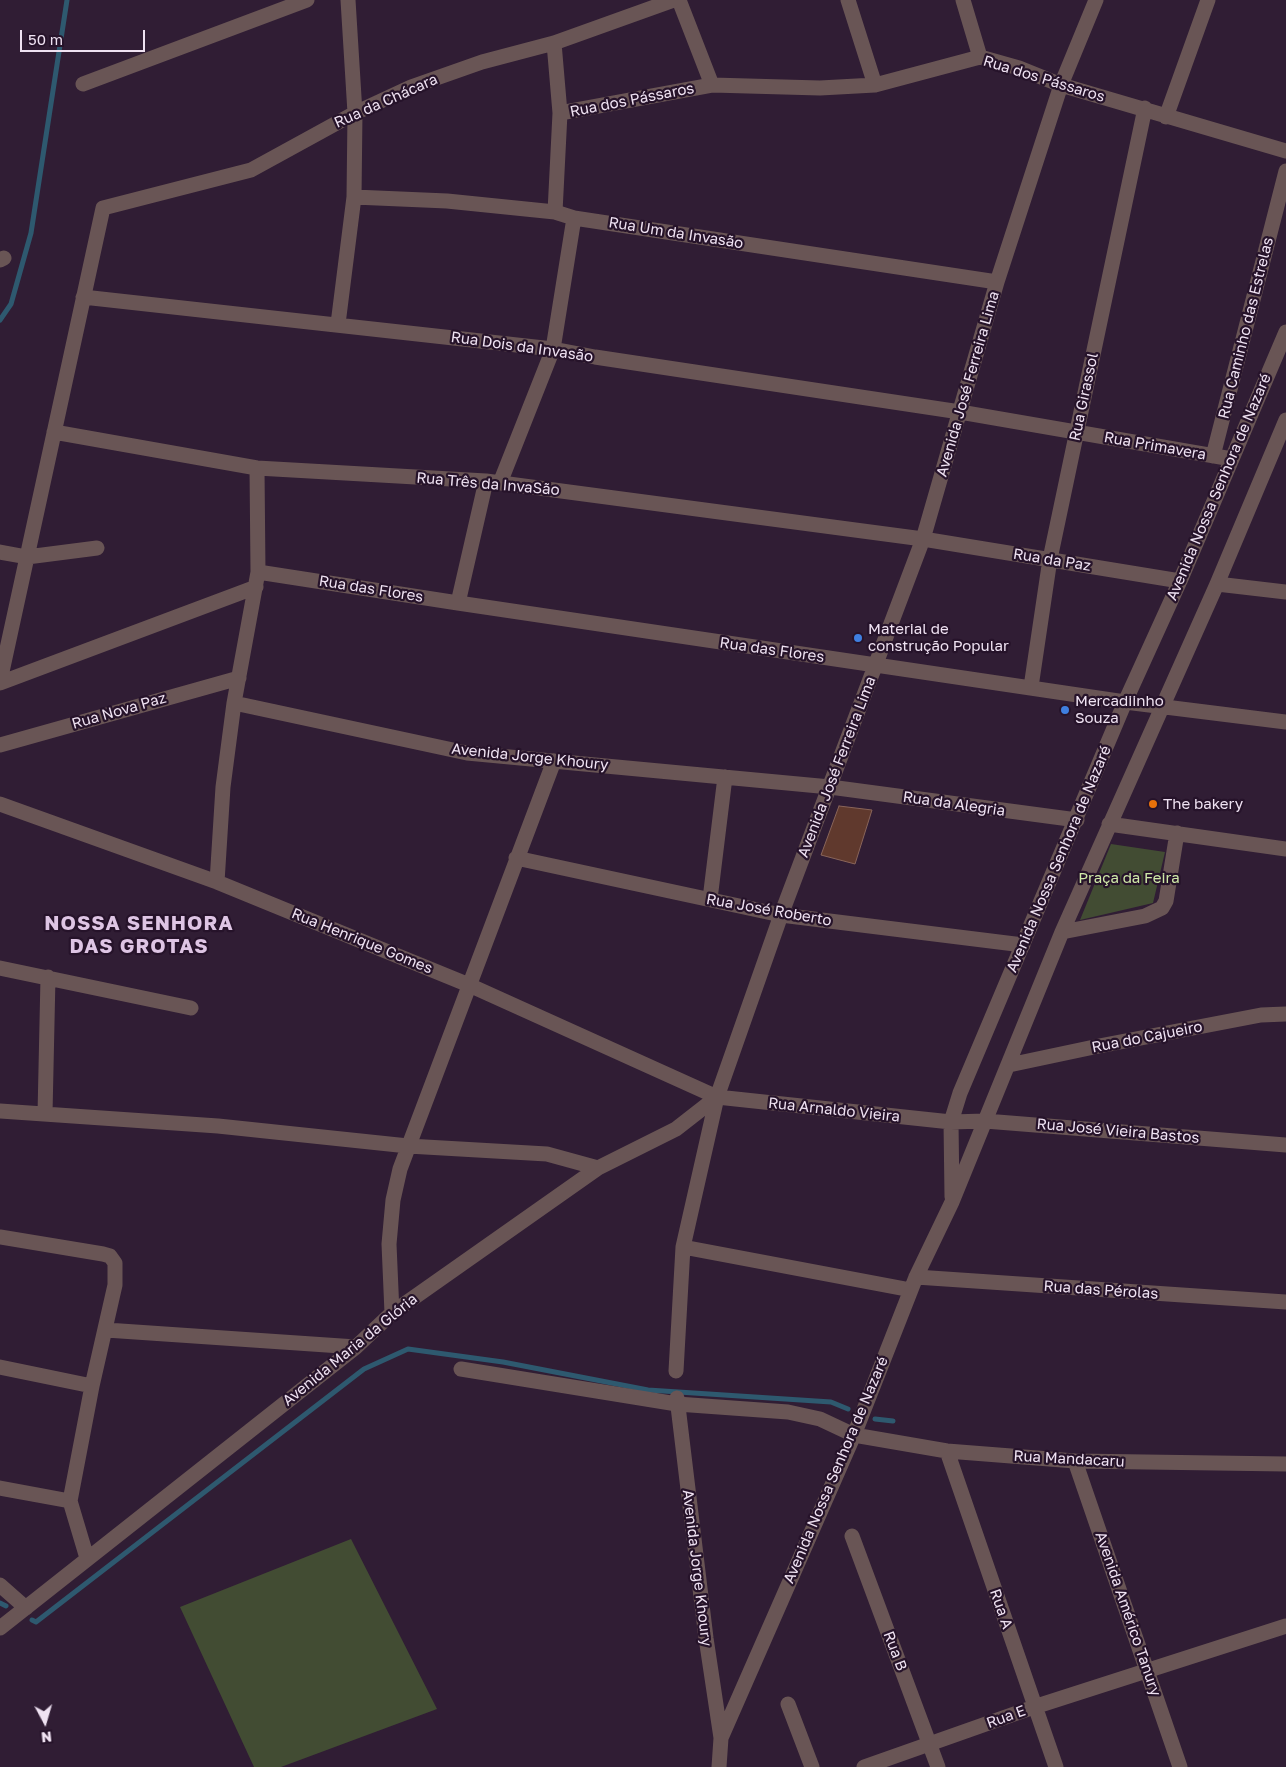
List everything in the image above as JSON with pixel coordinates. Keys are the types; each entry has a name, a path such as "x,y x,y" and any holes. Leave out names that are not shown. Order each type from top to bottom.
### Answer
{"street":[{"path":"83,84 308,0"},
{"path":"338,324 354,197 355,112 348,0"},
{"name":"Rua da Chácara","path":"83,297 103,208 251,170 355,112 411,87 473,65 554,43 674,0"},
{"path":"680,0 712,85"},
{"path":"848,0 875,85"},
{"path":"963,0 980,57"},
{"name":"Avenida José Ferreira Lima","path":"676,1371 683,1247 717,1097 781,915 923,539 997,282 1061,85 1096,0"},
{"path":"1166,117 1208,0"},
{"path":"554,43 560,113 554,212"},
{"name":"Rua dos Pássaros","path":"560,113 712,85 820,88 875,85 980,57 1019,68 1061,85 1145,108 1166,117 1286,151"},
{"name":"Rua Girassol","path":"1031,687 1050,559 1145,108"},
{"name":"Rua Caminho das Estrelas","path":"1213,456 1286,171"},
{"name":"Rua Um da Invasão","path":"354,197 447,201 554,212 574,218 997,282"},
{"path":"458,603 493,482 553,349 574,218"},
{"path":"0,682 83,297"},
{"name":"Rua Dois da Invasão","path":"83,297 553,349 960,412"},
{"name":"Avenida Nossa Senhora de Nazaré","path":"952,1202 951,1122 960,1093 1077,820 1125,702 1180,581 1286,332"},
{"name":"Rua Primavera","path":"960,412 1232,459"},
{"name":"Avenida Nossa Senhora de Nazaré","path":"721,1738 854,1435 914,1283 952,1202 1062,932 1109,824 1217,584 1279,458 1286,420"},
{"name":"Rua Três da InvaSão","path":"54,432 257,468 493,482 923,539"},
{"path":"217,882 223,787 234,703 258,572 257,468"},
{"name":"Rua da Paz","path":"923,539 1180,581"},
{"path":"0,552 27,557 97,548"},
{"name":"Rua das Flores","path":"258,572 1125,702 1286,722"},
{"path":"1217,584 1286,592"},
{"path":"0,682 256,587"},
{"name":"Rua Nova Paz","path":"0,745 238,678"},
{"name":"Avenida Jorge Khoury","path":"234,703 467,753 830,787"},
{"path":"392,1313 390,1235 393,1200 408,1146 554,761"},
{"path":"710,900 725,777"},
{"name":"Rua da Alegria","path":"830,787 1077,820"},
{"name":"Rua Henrique Gomes","path":"0,804 217,882 469,985 717,1097"},
{"path":"1109,824 1177,832 1286,849"},
{"path":"1062,932 1145,916 1162,908 1166,902 1177,832"},
{"name":"Rua José Roberto","path":"516,858 781,915 1024,945"},
{"path":"0,968 191,1008"},
{"path":"45,1114 48,977"},
{"name":"Rua do Cajueiro","path":"1009,1065 1261,1015 1286,1014"},
{"name":"Rua Arnaldo Vieira","path":"717,1097 951,1122"},
{"name":"Avenida Maria da Glória","path":"0,1628 356,1347 392,1313 598,1168 676,1129 717,1097"},
{"path":"0,1110 218,1126 408,1146 547,1154 598,1168"},
{"name":"Rua José Vieira Bastos","path":"951,1122 985,1121 1286,1145"},
{"path":"0,1238 110,1256 116,1271 106,1330 92,1386 70,1501 87,1558"},
{"name":"Rua das Pérolas","path":"683,1247 914,1283 1286,1302"},
{"path":"106,1330 356,1347"},
{"path":"0,1367 92,1386"},
{"name":"Rua Mandacaru","path":"461,1369 677,1401 788,1412 820,1419 854,1435 946,1451 1075,1461 1286,1464"},
{"name":"Avenida Jorge Khoury","path":"677,1401 706,1638 721,1738"},
{"name":"Rua A","path":"946,1451 1056,1767"},
{"name":"Avenida Américo Tanury","path":"1075,1461 1180,1767"},
{"path":"0,1488 70,1501"},
{"name":"Rua B","path":"852,1536 938,1767"},
{"path":"0,1584 26,1608"},
{"name":"Rua E","path":"864,1767 1034,1707 1286,1626"},
{"path":"788,1704 812,1767"},
{"path":"719,1767 721,1738"}],"green space":[{"name":"Praça da Feira","path":"1111,844 1165,852 1153,903 1080,920"},
{"path":"351,1539 437,1709 281,1767 254,1767 180,1607"}],"building":[{"path":"839,806 872,810 855,864 821,855"}],"waterway":[{"path":"0,320 11,304 31,233 67,0"},
{"path":"32,1620 36,1622 364,1369 408,1349 503,1362 648,1390 831,1402 848,1409"},
{"path":"875,1419 893,1421"},
{"path":"0,1603 6,1606"}],"place":[{"name":"Material de construção Popular","path":"858,638"},
{"name":"Mercadiinho Souza","path":"1065,710"},
{"name":"The bakery","path":"1153,804"}],"district":[{"name":"NOSSA SENHORA DAS GROTAS","path":"139,936"}]}
